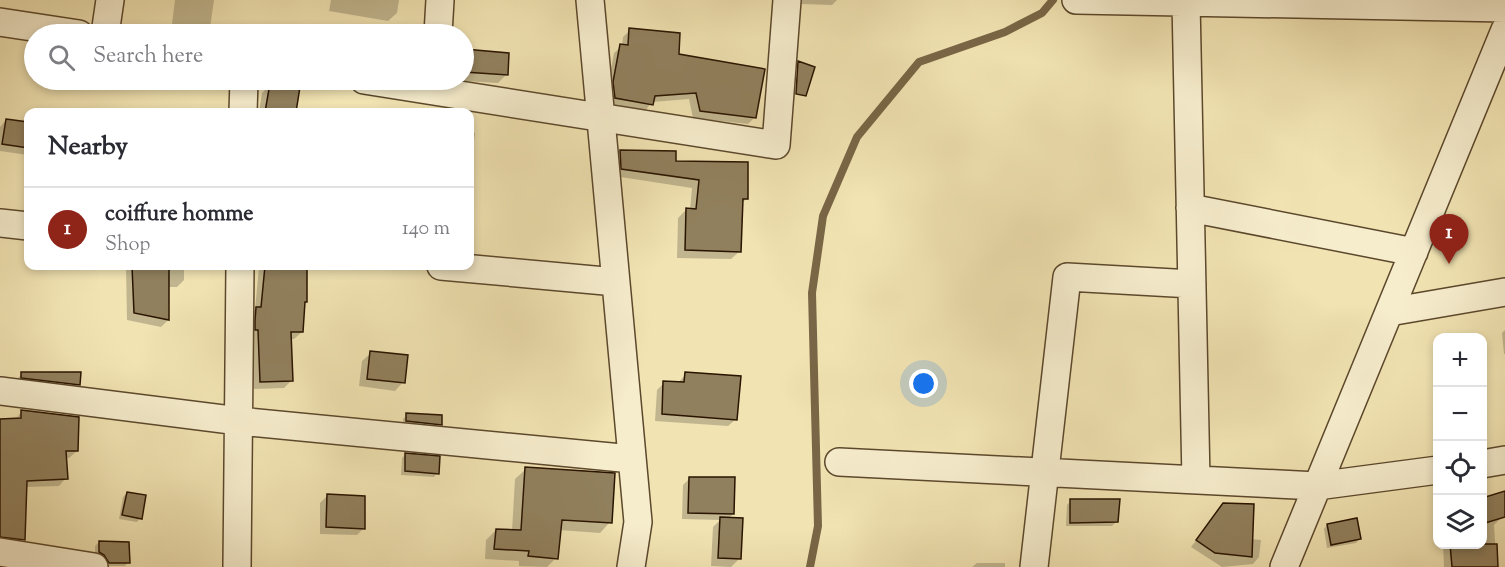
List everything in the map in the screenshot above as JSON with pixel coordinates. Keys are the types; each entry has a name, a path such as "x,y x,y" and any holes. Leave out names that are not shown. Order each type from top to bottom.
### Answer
{"street":[{"path":"106,24 110,0"},
{"path":"439,24 440,0"},
{"path":"590,0 638,522 631,567"},
{"path":"461,90 601,117 776,145 787,0"},
{"path":"1076,0 1350,3 1505,8"},
{"path":"1186,2 1196,480"},
{"path":"0,22 24,26"},
{"path":"1284,567 1414,252 1493,87 1505,30"},
{"path":"243,108 244,90"},
{"path":"1190,208 1414,252"},
{"path":"0,223 24,226"},
{"path":"474,269 616,282"},
{"path":"237,567 240,270"},
{"path":"1034,567 1066,278 1192,284"},
{"path":"1389,312 1505,292"},
{"path":"0,391 239,421 632,459"},
{"path":"1487,463 1505,460"},
{"path":"839,462 1317,486 1433,471"},
{"path":"0,552 94,567"}],"building":[{"path":"629,28 680,33 679,54 765,69 756,118 700,111 696,93 655,96 653,105 615,98 613,82 620,44 628,45"},
{"path":"474,50 509,53 508,75 474,73"},
{"path":"798,61 815,67 806,96 796,94"},
{"path":"269,90 300,90 297,108 266,108"},
{"path":"6,119 24,121 24,147 2,144"},
{"path":"620,150 676,151 676,161 748,162 748,199 743,199 741,252 685,250 686,208 696,209 699,180 621,169"},
{"path":"132,270 169,270 169,320 134,313"},
{"path":"265,270 307,270 307,302 305,302 303,332 291,332 293,381 260,382 258,330 255,330 255,321 256,307 261,307"},
{"path":"370,351 408,355 405,383 367,379"},
{"path":"21,372 81,372 80,385 21,378"},
{"path":"685,372 741,376 737,420 662,414 663,381 684,382"},
{"path":"21,410 79,417 78,451 66,451 68,479 27,481 25,540 0,537 0,419 21,418"},
{"path":"406,413 442,415 442,425 406,421"},
{"path":"405,453 440,456 439,474 405,471"},
{"path":"525,467 615,473 612,523 562,520 558,559 528,556 529,551 494,549 496,529 521,530"},
{"path":"689,477 735,477 734,514 688,513"},
{"path":"1505,491 1505,517 1487,522 1487,496"},
{"path":"127,492 146,495 142,519 122,515"},
{"path":"327,494 365,496 365,529 326,527"},
{"path":"1070,499 1120,499 1118,522 1070,523"},
{"path":"1223,503 1254,504 1252,557 1215,553 1196,540"},
{"path":"720,517 743,518 741,559 718,558"},
{"path":"1357,518 1361,539 1331,545 1327,524"},
{"path":"99,541 129,542 130,563 109,563 99,552"},
{"path":"1487,544 1497,544 1498,567 1452,567 1450,549 1487,549"}],"waterway":[{"path":"810,567 818,526 812,293 823,216 857,137 919,62 1005,32 1042,13 1053,0"}],"place":[{"name":"coiffure homme","path":"1449,264"}]}
